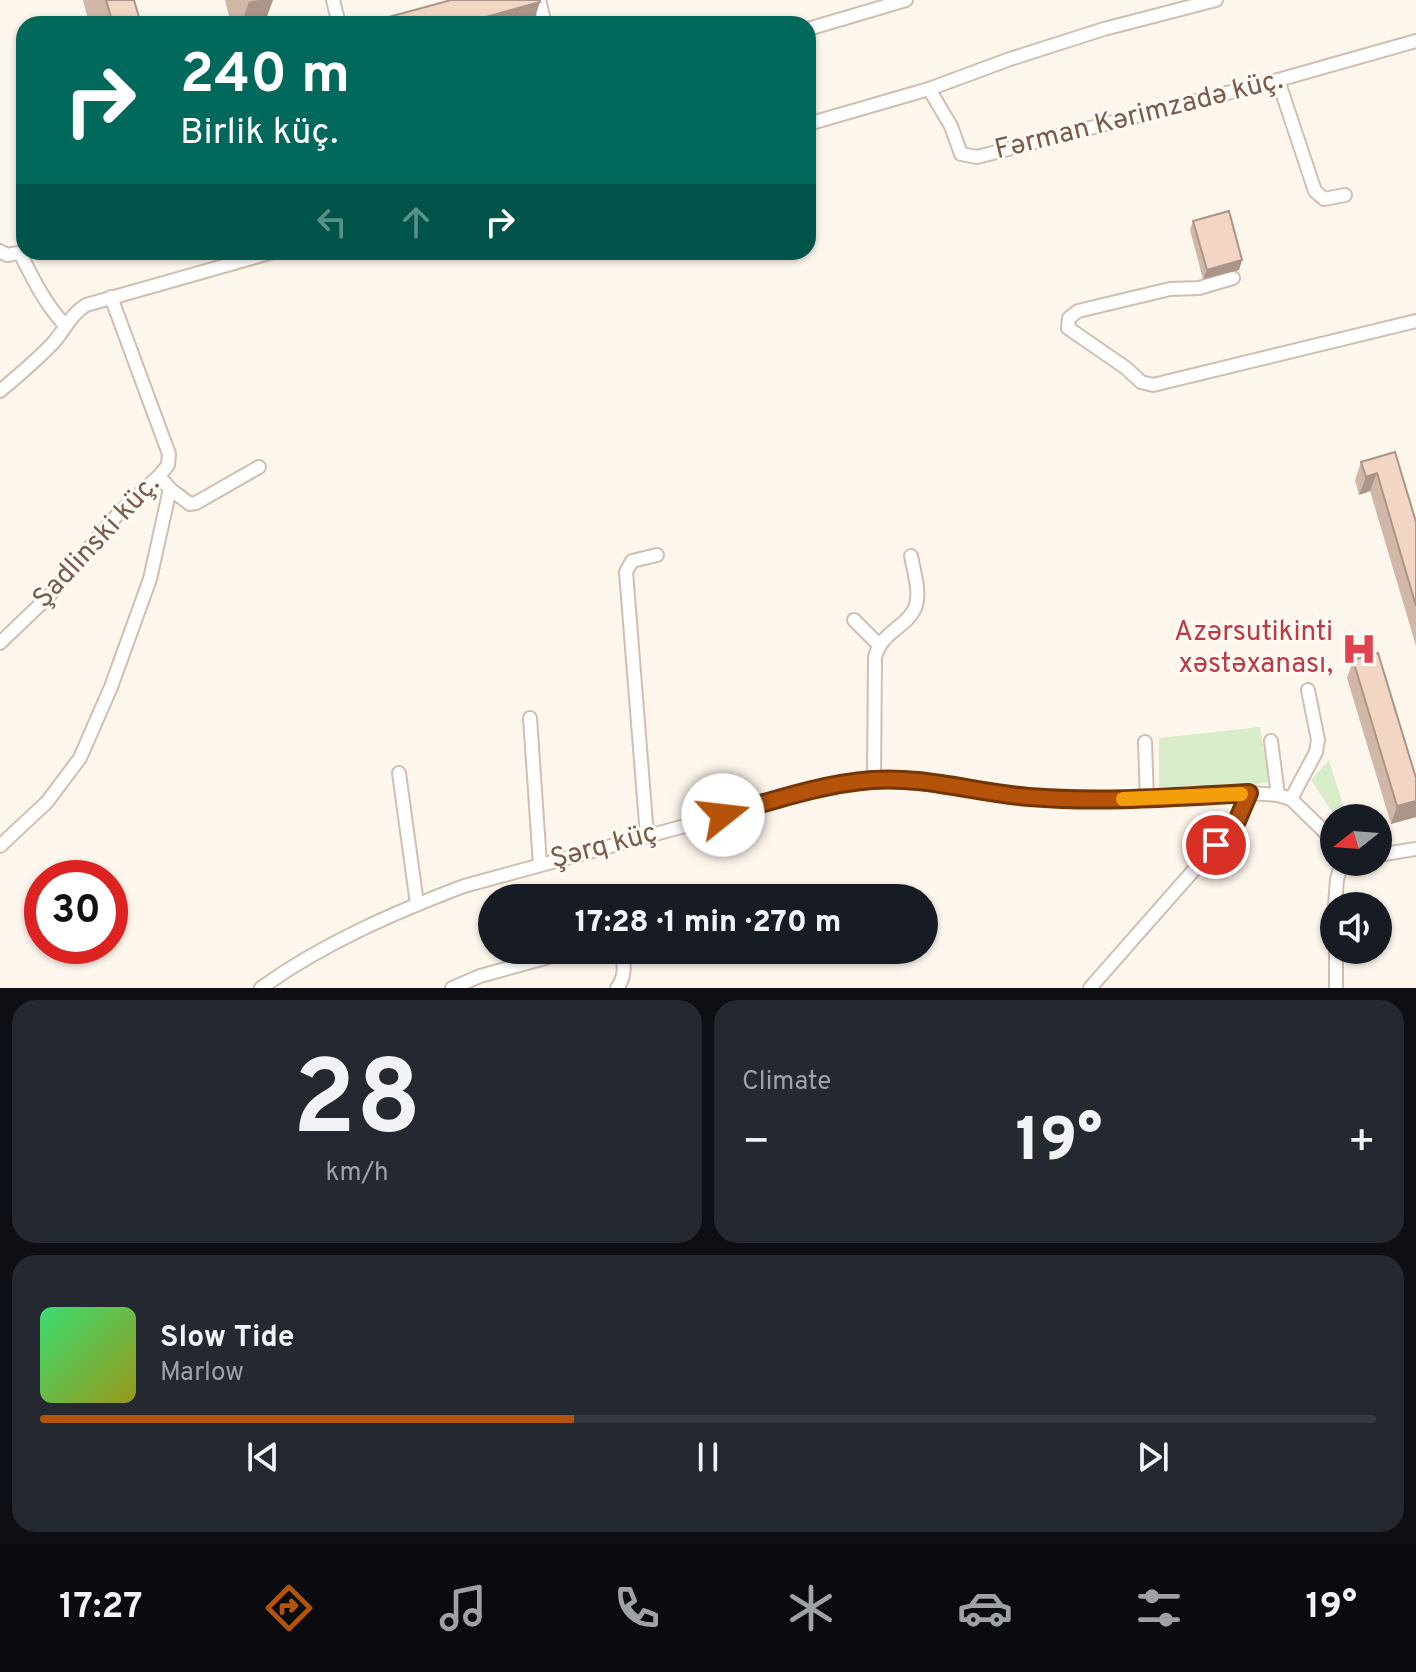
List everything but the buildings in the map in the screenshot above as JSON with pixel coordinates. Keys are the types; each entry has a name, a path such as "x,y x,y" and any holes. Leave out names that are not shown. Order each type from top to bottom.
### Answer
{"street":[{"path":"816,27 906,0"},
{"path":"816,122 929,89 1104,29 1216,0"},
{"name":"Fərman Kərimzadə küç.","path":"929,89 940,105 961,154 977,157 1278,80 1416,41"},
{"path":"1278,80 1315,191 1324,199 1345,195"},
{"path":"25,260 35,284 65,325"},
{"path":"0,391 36,361 74,313 86,305 244,260"},
{"path":"1233,278 1199,288 1170,289 1078,311 1069,318 1068,328 1141,382 1153,385 1416,321"},
{"name":"Şadlinski küç.","path":"0,643 48,597 118,514 168,465 169,454 111,297"},
{"path":"159,476 190,504 259,467"},
{"path":"0,846 47,802 80,758 111,687 150,579 170,489"},
{"path":"647,836 626,572 632,561 657,555"},
{"path":"874,780 875,657 878,644 914,609 917,593 911,556"},
{"path":"854,620 878,644"},
{"path":"1284,797 1316,752 1318,740 1308,690"},
{"path":"530,718 540,864"},
{"path":"1271,741 1284,797 1320,829"},
{"path":"1145,742 1147,800"},
{"path":"399,773 417,904"},
{"name":"Şərq küç","path":"261,988 355,932 464,886 836,785 902,780 1032,797 1147,800 1249,793 1284,797"},
{"path":"1090,988 1237,821 1249,793"},
{"path":"1392,853 1416,849"},
{"path":"452,988 480,976 523,964"},
{"path":"617,988 621,984 624,964"},
{"path":"1336,964 1336,988"}],"green space":[{"path":"1260,727 1269,783 1159,790 1159,738"},
{"path":"1329,760 1343,804 1327,804 1311,780"}],"slow traffic":[{"path":"1123,799 1241,794"}],"place":[{"name":"Azərsutikinti xəstəxanası,","path":"1359,649"}],"route":[{"path":"723,815 836,785 874,780 902,780 1032,797 1147,800 1249,793 1237,821 1216,845"}]}
